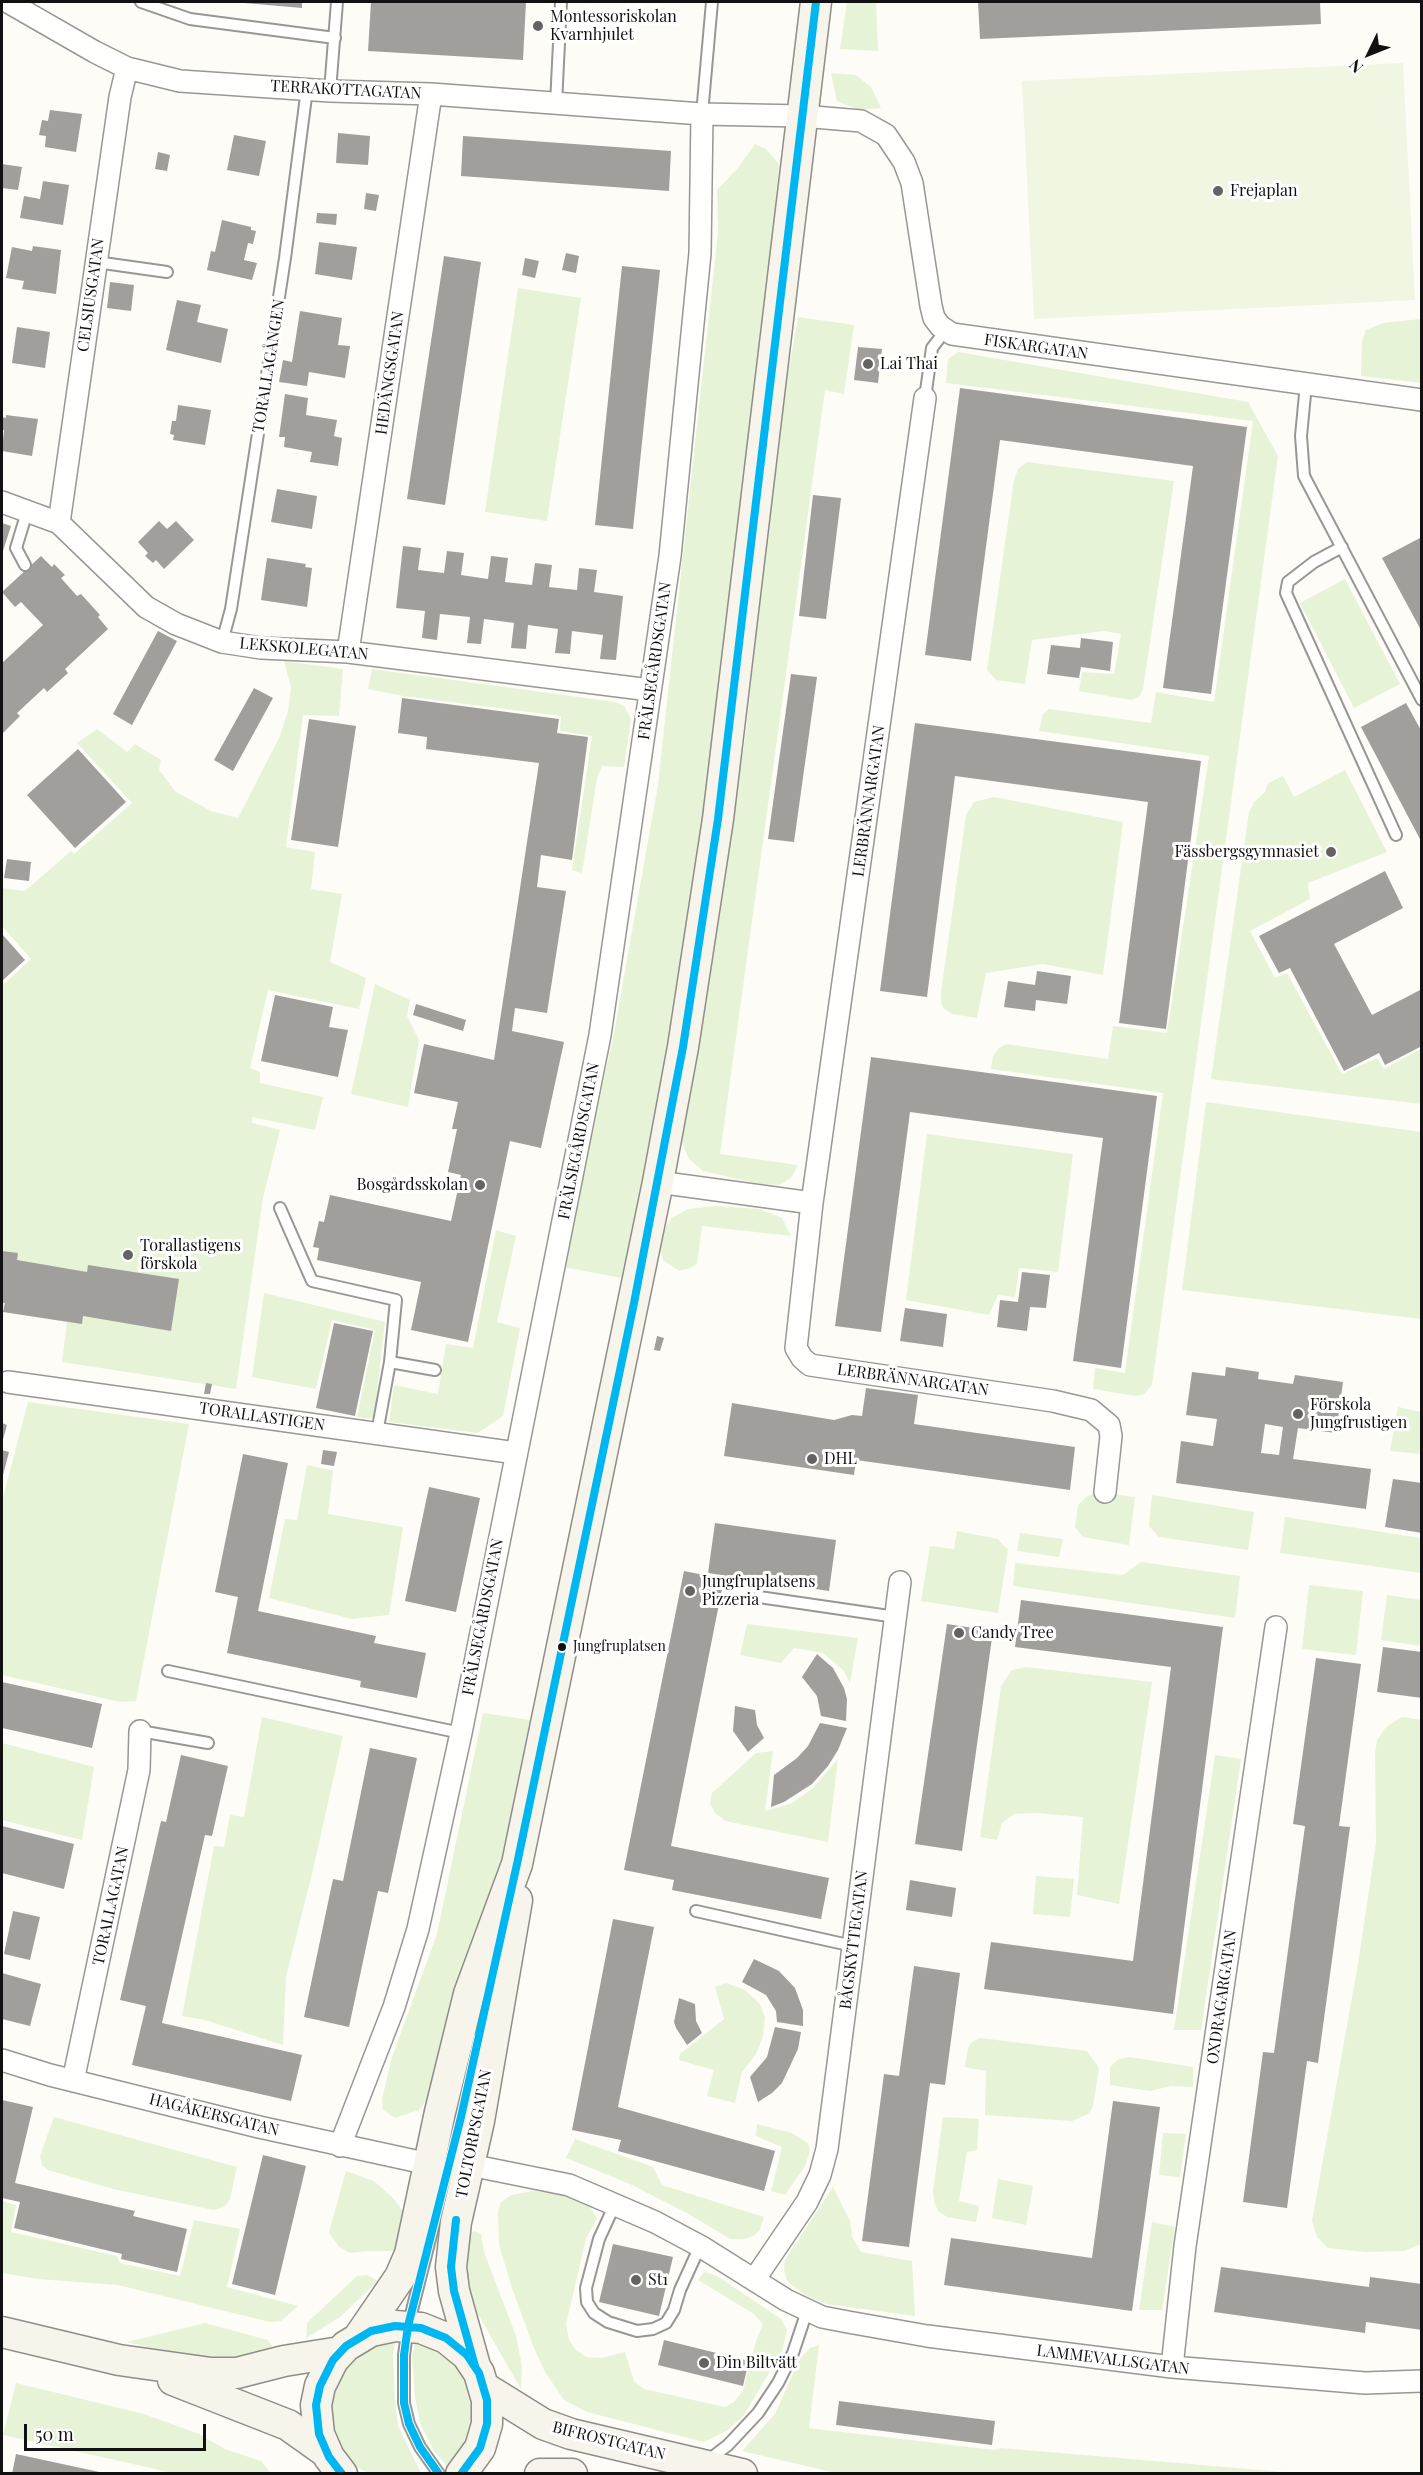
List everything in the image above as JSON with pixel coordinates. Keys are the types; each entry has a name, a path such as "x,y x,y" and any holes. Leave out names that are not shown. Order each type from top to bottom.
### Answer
{"street":[{"name":"TERRAKOTTAGATAN","path":"8,2 127,68 180,81 330,91 431,94 702,114 802,116"},
{"name":"TOLTORPSGATAN","path":"335,2466 317,2424 316,2405 323,2376 399,2277 410,2254 469,1994 517,1864 658,1182 683,1047 718,819 816,2"},
{"name":"CELSIUSGATAN","path":"59,524 120,97 127,68"},
{"name":"HEDÄNGSGATAN","path":"348,652 431,94"},
{"name":"FRÄLSEGÅRDSGATAN","path":"340,2146 390,2018 418,1929 461,1733 600,1035 670,556 700,253 702,114"},
{"path":"802,116 861,121 886,135 895,147 912,183 934,318 945,331"},
{"name":"FISKARGATAN","path":"945,331 960,336 1422,400"},
{"name":"LERBRÄNNARGATAN","path":"925,398 812,1203 796,1348 810,1365 1053,1401 1091,1410 1099,1414 1109,1425 1111,1436 1105,1492"},
{"name":"LEKSKOLEGATAN","path":"2,502 59,524 146,607 176,624 222,642 261,648 348,652 650,690"},
{"path":"658,1182 812,1203"},
{"name":"TORALLASTIGEN","path":"8,1382 516,1453"},
{"name":"BÅGSKYTTEGATAN","path":"754,2280 807,2202 820,2175 827,2149 900,1582"},
{"name":"OXDRAGARGATAN","path":"1172,2367 1185,2246 1276,1627"},
{"name":"TORALLAGATAN","path":"73,2081 139,1770 140,1731"},
{"name":"TOLTORPSGATAN","path":"461,2474 474,2458 484,2436 488,2412 454,2291 451,2267 456,2222 470,2165 517,1903 517,1864"},
{"name":"HAGÅKERSGATAN","path":"2,2060 73,2081 340,2146 429,2164"},
{"name":"LAMMEVALLSGATAN","path":"470,2165 569,2185 615,2204 700,2246 807,2310 848,2322 927,2336 1172,2367 1365,2383 1422,2381"},
{"path":"2,2332 119,2360 211,2373 237,2373 349,2345 383,2328 408,2326"},
{"name":"BIFROSTGATAN","path":"408,2326 434,2332 446,2338 467,2355 480,2377 543,2424 562,2431 742,2474"},
{"path":"119,2360 288,2425 335,2466"},
{"path":"540,2474 572,2474"}],"lane":[{"path":"141,2 190,19 335,38"},
{"path":"330,91 337,2"},
{"path":"556,104 561,2"},
{"path":"702,114 712,2"},
{"name":"TORALLAGÅNGEN","path":"222,642 231,609 285,258 307,89"},
{"path":"96,262 167,272"},
{"path":"925,398 932,348 945,331"},
{"path":"1306,384 1301,436 1304,476 1422,700"},
{"path":"25,565 16,548 27,512"},
{"path":"1342,547 1314,562 1288,582 1286,593 1396,835"},
{"path":"280,1208 312,1281 396,1300 390,1362 377,1433"},
{"path":"390,1362 435,1370"},
{"path":"759,1597 896,1617"},
{"path":"168,1671 461,1733"},
{"path":"140,1731 208,1743"},
{"path":"440,2474 420,2447 409,2424 404,2403 404,2355 408,2326 461,2117 517,1864"},
{"path":"696,1911 853,1946"},
{"path":"615,2204 599,2239 586,2288 587,2302 594,2313 608,2322 637,2331 653,2329 666,2323 674,2310 680,2290 700,2246"},
{"path":"704,2464 728,2445 759,2413 778,2383 793,2352 807,2310"}],"green space":[{"path":"847,2 876,2 878,51 840,49"},
{"name":"Frejaplan","path":"1403,63 1415,300 1034,319 1022,81"},
{"path":"831,73 856,75 871,87 881,108 859,110 837,101"},
{"path":"755,144 766,149 779,164 727,644 673,1031 622,1278 563,1267 614,1033 658,785 718,232 717,190 737,169"},
{"path":"518,288 581,298 547,521 485,512"},
{"path":"798,317 854,325 844,394 825,390 720,1154 798,1165 791,1178 779,1185 760,1184 703,1171 689,1159 682,1143 680,1122 745,740 779,427"},
{"path":"1421,319 1421,383 1361,376 1362,341 1366,330 1383,323"},
{"path":"958,352 1248,402 1278,456 1152,1385 1144,1394 1135,1396 1093,1389 1095,1368 1125,1373 1163,1093 991,1069 993,1056 999,1048 1006,1044 1108,1059 1113,1026 1167,1033 1209,756 1039,731 1043,714 1049,709 1151,723 1156,692 1214,702 1253,421 946,383 948,359"},
{"path":"1027,462 1174,481 1143,689 1139,697 1131,700 1079,691 1082,672 1114,674 1121,634 1104,631 1032,640 1025,684 996,680 987,670 1014,480 1018,469"},
{"path":"1345,579 1400,684 1354,708 1300,603"},
{"path":"284,661 343,669 339,716 303,715 286,847 315,852 311,889 342,894 330,962 366,978 359,1009 268,990 250,1068 260,1072 260,1083 323,1097 315,1130 252,1117 252,1123 280,1130 263,1198 236,1389 62,1362 67,1322 4,1312 2,1321 2,986 31,959 2,926 2,888 25,891 71,851 74,854 132,803 77,743 97,729 127,752 135,744 161,760 159,770 176,792 211,811 238,818 280,736 288,711 291,688"},
{"path":"372,669 615,702 624,706 631,719 624,767 602,766 597,778 582,873 572,870 592,736 560,731 561,716 403,696 368,689"},
{"path":"1345,770 1387,852 1308,883 1310,899 1250,931 1275,978 1287,973 1342,1074 1377,1058 1384,1069 1421,1049 1421,1104 1211,1079 1249,812 1254,802 1265,792 1268,783 1283,776 1294,797"},
{"path":"994,797 1123,822 1103,975 1043,964 986,973 977,1018 952,1014 944,1009 941,1003 941,992 966,815 974,802"},
{"path":"375,984 410,1000 407,1016 419,1040 408,1107 351,1094"},
{"path":"1206,1102 1421,1132 1421,1319 1182,1290"},
{"path":"927,1134 1073,1154 1058,1272 1019,1268 1015,1297 998,1295 989,1315 906,1300"},
{"path":"716,1206 759,1209 782,1218 791,1236 702,1226 697,1264 679,1271 663,1260 660,1249 662,1234 671,1218 688,1209"},
{"path":"496,1230 516,1236 497,1322 520,1328 503,1416 478,1433 389,1422 394,1385 438,1394 446,1344 473,1348"},
{"path":"264,1293 385,1322 374,1419 357,1417 375,1330 332,1320 316,1389 252,1377"},
{"path":"28,1402 189,1424 136,1701 120,1702 2,1675 2,1501"},
{"path":"1398,1407 1421,1412 1421,1454 1390,1451"},
{"path":"307,1465 333,1471 328,1514 403,1527 389,1615 352,1619 269,1598 285,1519 297,1520"},
{"path":"1097,1492 1135,1497 1129,1545 1083,1537 1075,1527 1078,1505 1086,1497"},
{"path":"1152,1495 1254,1512 1248,1550 1159,1537 1149,1526"},
{"path":"1285,1517 1421,1538 1421,1573 1280,1553"},
{"path":"957,1531 998,1539 1008,1550 998,1613 921,1601 930,1546 954,1549"},
{"path":"1020,1533 1063,1539 1059,1557 1017,1551"},
{"path":"1141,1562 1240,1576 1235,1618 1013,1586 1015,1563 1123,1575"},
{"path":"1309,1585 1363,1591 1356,1655 1302,1649"},
{"path":"1387,1595 1421,1600 1421,1646 1381,1640"},
{"path":"747,1624 858,1638 850,1683 843,1670 823,1653 794,1648 781,1663 740,1655"},
{"path":"1026,1667 1152,1682 1119,1904 1077,1895 1083,1817 1035,1813 1014,1814 1002,1823 997,1840 980,1837 1001,1686 1012,1670"},
{"path":"483,1713 530,1720 497,1885 429,2097 419,2110 395,2118 383,2110 382,2099 392,2057 437,1934"},
{"path":"262,1717 343,1736 286,1977 283,2045 205,2020 182,2016 214,1846 224,1847 230,1815 244,1817"},
{"path":"1402,1717 1422,1720 1421,2244 1404,2251 1365,2252 1328,2248 1317,2237 1312,2221 1358,1964 1376,1843 1375,1754 1377,1740 1386,1727"},
{"path":"2,1743 94,1767 82,1840 2,1820"},
{"path":"773,1751 765,1811 792,1803 813,1788 838,1759 828,1842 725,1821 715,1813 710,1803 712,1793 756,1753"},
{"path":"1215,1755 1241,1759 1201,2030 1174,2030"},
{"path":"1036,1876 1074,1879 1070,1917 1033,1914"},
{"path":"726,1983 745,1990 760,2004 765,2017 763,2036 756,2054 742,2072 735,2103 707,2096 714,2070 679,2060 680,2054 724,2019 715,1987"},
{"path":"980,2038 1087,2051 1099,2068 1093,2107 1088,2114 1072,2121 985,2115 986,2071 965,2067 968,2048 972,2042"},
{"path":"1129,2057 1193,2067 1193,2087 1171,2086 1150,2091 1110,2085 1110,2067 1119,2059"},
{"path":"54,2117 237,2167 230,2199 224,2207 214,2210 113,2189 48,2170 42,2165 40,2156"},
{"path":"943,2117 979,2119 977,2150 967,2152 959,2201 979,2206 976,2222 947,2217 938,2211 934,2201 933,2191"},
{"path":"757,2124 792,2133 808,2143 810,2151 805,2166 785,2195 771,2191 782,2147 756,2136"},
{"path":"1163,2133 1186,2134 1180,2177 1159,2175"},
{"path":"575,2139 653,2167 662,2185 764,2217 760,2229 755,2235 745,2239 730,2239 687,2213 630,2184 566,2158"},
{"path":"346,2171 374,2181 394,2199 403,2211 406,2224 398,2251 350,2253 339,2247 329,2232"},
{"path":"998,2179 1033,2186 1026,2225 992,2218"},
{"path":"833,2187 850,2221 852,2237 861,2252 912,2261 915,2316 826,2304 805,2295 787,2281 784,2270 785,2260"},
{"path":"533,2191 563,2194 589,2205 597,2218 586,2239 566,2324 569,2340 575,2349 586,2357 601,2358 625,2352 634,2381 644,2389 725,2407 734,2402 743,2391 756,2341 763,2324 754,2314 698,2280 704,2272 717,2276 781,2319 787,2330 782,2351 744,2415 728,2430 704,2442 587,2412 564,2400 545,2372 534,2348 499,2245 498,2211 501,2202 511,2195"},
{"path":"2,2201 16,2205 11,2232 117,2256 120,2263 180,2276 194,2220 240,2229 227,2287 298,2306 281,2321 270,2322 118,2285 38,2279 2,2273"},
{"path":"1152,2222 1175,2227 1162,2310 1139,2310"},
{"path":"475,2231 481,2234 484,2252 516,2336 522,2366 521,2389 471,2302 466,2279 466,2234"},
{"path":"367,2275 378,2281 340,2317 306,2338 307,2323 357,2276"},
{"path":"205,2323 268,2340 276,2352 236,2361 191,2358 127,2342"},
{"path":"396,2339 393,2355 398,2426 421,2473 368,2473 353,2465 336,2442 329,2416 333,2388 345,2366 364,2349"},
{"path":"416,2341 437,2349 460,2370 472,2399 471,2430 457,2457 447,2466 434,2451 420,2423 415,2397 412,2356"},
{"path":"819,2345 809,2428 994,2450 1001,2448 1296,2473 840,2474 742,2451 775,2414 799,2360 810,2348"},
{"path":"16,2383 144,2414 199,2434 225,2449 261,2461 271,2473 173,2473 3,2435"}],"building":[{"path":"233,2 302,2 302,8"},
{"path":"371,2 526,2 523,60 368,51"},
{"path":"978,2 1320,2 1321,24 980,39"},
{"path":"50,110 82,114 76,152 45,147 46,136 39,135 42,120 48,121"},
{"path":"338,133 370,136 368,165 336,163"},
{"path":"234,135 266,141 259,176 227,170"},
{"path":"463,136 671,151 669,191 461,176"},
{"path":"158,152 170,155 167,171 155,169"},
{"path":"2,164 22,167 18,190 2,188"},
{"path":"43,181 69,185 63,225 20,218 24,196 40,199"},
{"path":"366,193 379,195 376,211 364,209"},
{"path":"317,213 337,214 336,225 316,223"},
{"path":"222,220 251,227 251,230 256,231 253,244 248,243 244,260 257,263 252,280 207,270 211,251 215,252"},
{"path":"319,242 357,247 352,280 315,274"},
{"path":"33,246 61,250 56,294 22,289 24,281 6,278 12,247 32,251"},
{"path":"566,253 579,256 576,273 562,270"},
{"path":"444,256 481,262 445,505 407,499"},
{"path":"525,258 539,261 535,278 522,275"},
{"path":"622,266 660,270 633,529 595,525"},
{"path":"110,282 134,285 131,311 107,308"},
{"path":"177,300 201,305 197,322 228,329 221,363 166,350"},
{"path":"300,311 342,318 338,345 350,346 345,378 309,372 307,386 279,382 283,360 292,362"},
{"path":"17,327 50,332 45,368 12,363"},
{"name":"Lai Thai","path":"858,347 882,349 878,383 854,380"},
{"path":"960,388 1247,427 1211,694 1163,688 1193,466 1000,440 971,661 925,655"},
{"path":"285,394 308,398 306,415 337,420 334,436 342,438 338,466 310,462 312,452 284,447 285,437 279,437"},
{"path":"178,405 211,410 205,445 173,440 174,435 170,434 172,421 176,421"},
{"path":"6,415 38,419 32,456 2,451 4,430 2,430 2,417 6,418"},
{"path":"277,489 317,496 312,529 271,522"},
{"path":"813,495 841,498 826,619 799,616"},
{"path":"159,521 167,529 176,521 194,540 164,569 156,560 153,563 145,556 148,553 138,542"},
{"path":"2,523 11,526 2,554"},
{"path":"1422,537 1422,632 1382,558"},
{"path":"403,546 421,548 418,570 444,573 447,551 464,553 461,575 488,579 491,556 508,558 505,582 532,585 535,563 552,565 549,587 577,590 579,568 597,570 594,592 623,596 616,660 600,659 603,635 572,631 570,654 555,653 558,629 528,625 526,649 511,648 514,623 484,619 481,644 467,643 470,617 440,614 437,640 422,638 425,611 396,608"},
{"path":"41,556 65,575 61,578 77,596 81,594 100,615 98,617 108,629 65,669 68,673 47,692 44,688 17,713 20,716 2,734 2,663 43,625 21,602 15,607 2,592"},
{"path":"267,558 306,564 305,567 312,568 307,607 261,600"},
{"path":"158,631 177,641 132,725 113,714"},
{"path":"1081,638 1113,642 1110,671 1081,667 1079,678 1047,674 1051,645 1080,648"},
{"path":"791,674 817,677 794,842 768,839"},
{"path":"254,688 273,698 233,771 214,760"},
{"path":"402,698 559,719 557,733 588,737 572,860 541,855 537,887 566,891 547,1013 515,1008 512,1031 564,1042 541,1148 510,1141 468,1342 411,1330 421,1282 317,1260 319,1248 313,1247 319,1221 324,1222 330,1195 451,1221 461,1175 448,1172 457,1129 452,1129 458,1102 414,1093 424,1044 494,1060 539,763 426,749 427,737 398,733"},
{"path":"1406,703 1422,732 1422,843 1361,727"},
{"path":"309,719 356,726 338,847 291,840"},
{"path":"915,723 1201,761 1166,1029 1119,1023 1148,802 955,776 927,997 880,991"},
{"path":"78,749 126,802 75,848 27,795"},
{"path":"7,859 31,862 29,881 4,878"},
{"path":"1385,871 1403,908 1334,944 1372,1015 1422,989 1422,1046 1385,1065 1379,1053 1344,1071 1290,968 1279,973 1259,936"},
{"path":"2,934 25,960 2,981"},
{"path":"1037,971 1071,976 1067,1004 1036,1000 1035,1011 1004,1007 1008,981 1035,985"},
{"path":"275,995 333,1007 329,1027 348,1030 338,1077 261,1061"},
{"path":"416,1004 466,1020 463,1031 413,1015"},
{"path":"871,1057 1157,1096 1121,1368 1073,1361 1103,1138 910,1112 881,1332 835,1326"},
{"path":"2,1251 18,1253 17,1260 87,1272 88,1265 179,1279 171,1331 83,1316 82,1324 3,1312 5,1303 2,1303"},
{"path":"1022,1272 1050,1275 1046,1308 1030,1307 1027,1331 997,1327 1000,1300 1018,1302"},
{"path":"905,1308 947,1314 943,1347 900,1341"},
{"path":"334,1323 373,1331 355,1416 316,1408"},
{"path":"657,1336 664,1338 660,1351 654,1350"},
{"path":"1226,1367 1259,1372 1258,1379 1293,1384 1295,1375 1343,1382 1336,1433 1298,1428 1293,1459 1371,1469 1366,1509 1176,1483 1181,1441 1213,1446 1217,1419 1186,1415 1192,1372 1225,1376","holes":["1265,1424 1283,1427 1279,1455 1261,1453"]},
{"path":"206,1383 212,1384 210,1394 204,1394"},
{"path":"866,1388 918,1395 914,1424 1075,1447 1070,1490 856,1460 854,1475 724,1456 732,1403 834,1420 852,1415 862,1416"},
{"path":"2,1423 7,1425 2,1443"},
{"path":"2,1450 9,1452 2,1479"},
{"path":"323,1450 337,1452 334,1466 321,1464"},
{"path":"243,1454 288,1463 258,1611 376,1636 374,1643 426,1653 417,1698 360,1687 361,1681 227,1653 238,1597 215,1592"},
{"path":"1393,1479 1422,1483 1422,1533 1385,1527"},
{"path":"429,1487 480,1498 456,1612 405,1601"},
{"path":"715,1523 836,1540 829,1591 708,1573"},
{"path":"684,1571 724,1579 671,1846 829,1878 821,1919 672,1890 674,1880 624,1870"},
{"path":"1021,1600 1223,1627 1173,2014 984,1989 991,1942 1133,1961 1171,1667 1015,1647"},
{"path":"947,1624 993,1631 962,1851 915,1844"},
{"path":"1383,1647 1422,1652 1422,1698 1377,1692"},
{"path":"817,1654 833,1668 844,1688 847,1699 846,1721 821,1716 817,1696 802,1677"},
{"path":"1316,1658 1361,1664 1339,1826 1350,1827 1318,2063 1307,2061 1287,2208 1243,2202 1263,2052 1274,2053 1305,1826 1293,1824"},
{"path":"2,1682 102,1704 92,1748 2,1728"},
{"path":"735,1706 755,1710 757,1725 764,1738 748,1752 733,1731"},
{"path":"820,1723 847,1728 838,1750 812,1784 784,1802 771,1807 774,1775 797,1758 808,1746"},
{"path":"370,1748 417,1758 388,1893 378,1891 349,2027 304,2017 333,1879 343,1881"},
{"path":"181,1755 228,1766 212,1836 205,1835 162,2023 302,2055 291,2101 132,2065 146,2006 120,2000 161,1821 166,1822"},
{"path":"2,1826 74,1844 64,1889 2,1873"},
{"path":"910,1880 956,1888 952,1917 906,1910"},
{"path":"13,1911 40,1917 30,1960 4,1954"},
{"path":"613,1919 654,1927 618,2107 775,2151 764,2191 618,2151 621,2140 572,2130"},
{"path":"754,1959 779,1971 795,1988 803,2010 803,2026 777,2022 776,2011 766,1995 742,1982"},
{"path":"914,1966 960,1973 945,2085 930,2083 909,2247 862,2241 884,2074 899,2076"},
{"path":"2,1973 41,1984 30,2026 2,2019"},
{"path":"679,1998 695,2004 696,2021 702,2033 687,2045 674,2022"},
{"path":"775,2027 801,2032 798,2049 782,2083 758,2102 750,2077 767,2057"},
{"path":"2,2100 33,2107 15,2183 135,2211 133,2216 187,2229 177,2272 121,2259 122,2254 14,2228 20,2202 2,2198"},
{"path":"1113,2101 1160,2107 1132,2311 944,2285 951,2238 1092,2258"},
{"path":"263,2155 306,2166 275,2295 232,2284"},
{"name":"St1","path":"613,2244 673,2257 659,2316 599,2302"},
{"path":"1221,2267 1369,2287 1370,2277 1422,2284 1422,2330 1366,2322 1365,2333 1214,2312"},
{"name":"Din Biltvätt","path":"664,2340 749,2361 743,2386 658,2365"},
{"path":"839,2401 995,2421 992,2445 836,2425"},
{"path":"16,2454 104,2473 104,2474 12,2474"}],"transit line":[{"path":"439,2474 420,2447 409,2424 404,2403 404,2355 408,2326 461,2117 517,1864 634,1303 683,1047 718,819 816,2"},
{"path":"456,2220 451,2267 454,2291 475,2366"},
{"path":"342,2474 329,2457 319,2434 316,2405 320,2386 333,2360 346,2346 371,2331 395,2326 421,2328 446,2338 467,2355 479,2373 487,2400 487,2424 480,2448 461,2474"}],"place":[{"name":"Montessoriskolan Kvarnhjulet","path":"538,26"},
{"name":"Frejaplan","path":"1218,191"},
{"name":"Lai Thai","path":"868,364"},
{"name":"Fässbergsgymnasiet","path":"1331,852"},
{"name":"Bosgårdsskolan","path":"480,1185"},
{"name":"Torallastigens förskola","path":"128,1255"},
{"name":"Förskola Jungfrustigen","path":"1298,1414"},
{"name":"DHL","path":"812,1459"},
{"name":"Jungfruplatsens Pizzeria","path":"690,1591"},
{"name":"Candy Tree","path":"959,1633"},
{"name":"Jungfruplatsen","path":"562,1647"},
{"name":"St1","path":"636,2280"},
{"name":"Din Biltvätt","path":"704,2363"}]}
